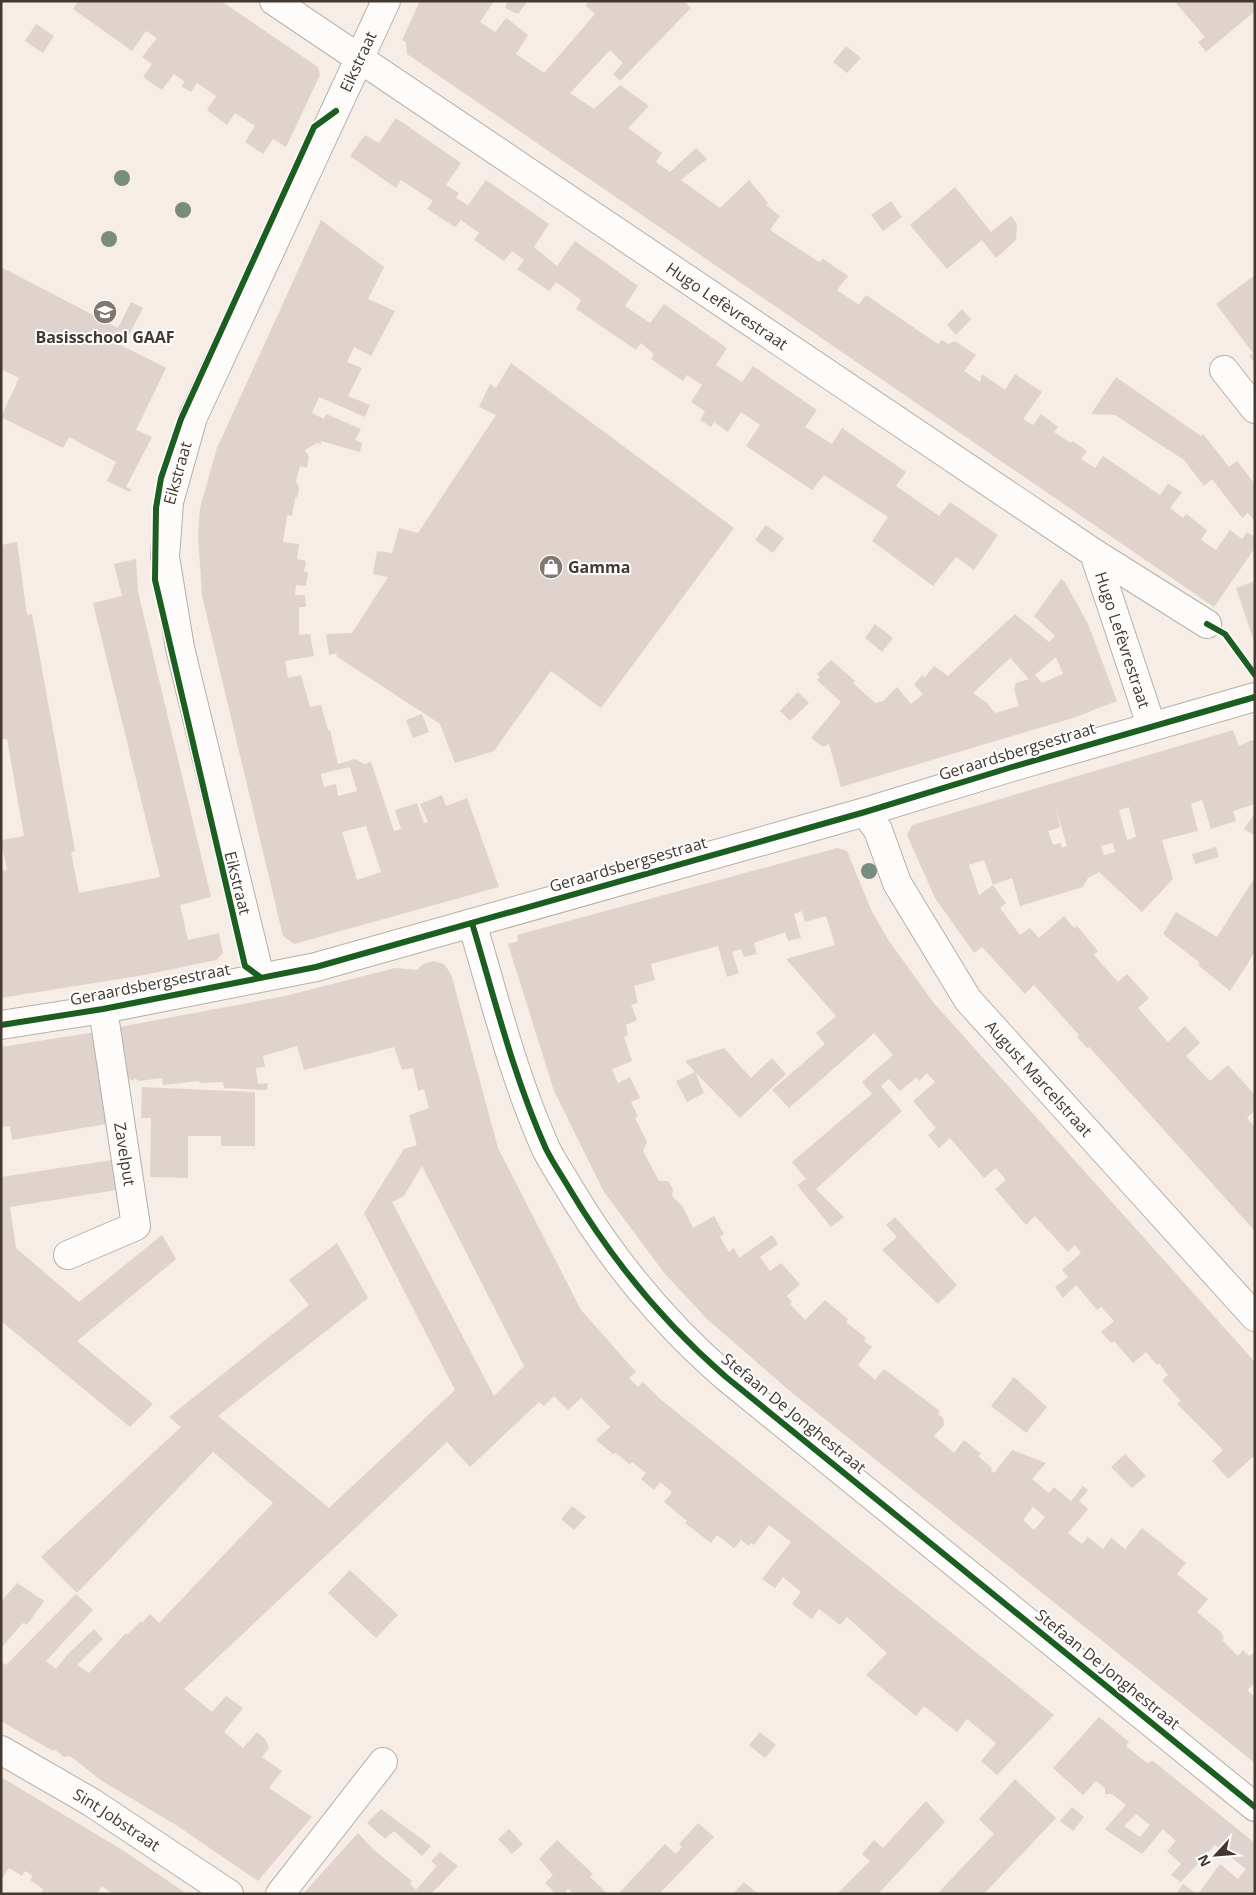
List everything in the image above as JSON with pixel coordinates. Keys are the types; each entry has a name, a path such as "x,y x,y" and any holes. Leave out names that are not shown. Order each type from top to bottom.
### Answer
{"street":[{"name":"Hugo Lefèvrestraat","path":"274,1 359,61 1094,553 1207,624"},
{"name":"Eikstraat","path":"260,977 180,648 165,557 169,502 193,417 386,1"},
{"path":"1224,370 1255,409"},
{"name":"Hugo Lefèvrestraat","path":"1094,553 1151,726"},
{"name":"Geraardsbergsestraat","path":"1,1025 103,1009 316,967 865,812 1151,726 1255,697"},
{"name":"August Marcelstraat","path":"865,812 878,830 897,883 968,1000 1255,1317"},
{"name":"Stefaan De Jonghestraat","path":"472,923 506,1045 547,1150 588,1220 643,1292 688,1344 1255,1807"},
{"name":"Zavelput","path":"68,1255 136,1226 103,1009"},
{"name":"Sint Jobstraat","path":"1,1750 91,1802 229,1894"},
{"path":"280,1894 383,1762"}],"building":[{"path":"78,1 221,1 318,67 320,75 286,147 273,139 263,154 245,142 255,126 235,113 227,125 207,110 216,96 197,83 191,92 181,86 185,82 174,74 162,90 143,77 152,64 142,57 157,38 146,31 132,51 73,9"},
{"path":"420,1 494,1 480,22 495,32 506,18 528,35 516,54 544,73 595,14 585,5 589,1 684,1 691,8 620,81 613,74 623,63 610,50 570,93 594,109 620,85 649,106 628,128 662,153 656,162 670,172 696,148 707,159 681,180 720,208 749,180 768,203 766,205 780,216 770,230 819,262 823,259 848,276 837,290 859,305 866,295 938,344 942,340 948,344 955,341 976,355 964,371 980,382 982,374 1005,390 1015,374 1042,392 1023,419 1033,425 1041,414 1058,427 1054,432 1071,443 1073,441 1087,451 1081,459 1095,468 1103,456 1160,495 1168,484 1182,492 1170,508 1183,518 1186,514 1207,530 1201,540 1216,550 1230,530 1242,539 1247,532 1255,537 1255,548 1214,607 407,54 406,42 402,40"},
{"path":"508,1 528,1 518,14 505,8"},
{"path":"1177,1 1255,1 1255,11 1206,52 1198,42 1205,37 1176,3"},
{"path":"36,24 54,36 43,53 25,41"},
{"path":"846,46 861,58 847,73 833,62"},
{"path":"396,118 461,163 446,185 459,193 456,198 468,205 486,180 549,224 534,247 557,266 575,241 638,286 625,306 650,323 664,304 727,348 716,365 742,382 753,366 817,410 805,427 832,444 842,428 906,472 896,486 939,516 950,502 998,535 974,570 956,557 933,586 872,541 888,517 824,475 812,490 746,446 760,425 741,412 728,432 714,422 711,427 700,420 705,411 691,402 702,385 687,375 683,381 651,359 654,354 641,343 636,350 576,309 581,300 556,282 549,291 517,269 524,260 512,251 504,261 474,240 479,233 461,220 455,227 427,209 433,201 401,180 396,188 350,156 365,135 379,143"},
{"path":"955,187 991,232 1011,216 1017,224 1016,240 996,258 982,240 947,269 910,225"},
{"path":"891,201 902,217 883,231 871,215"},
{"path":"321,220 384,267 368,299 395,311 371,356 354,347 347,362 362,368 348,396 370,405 365,417 319,397 312,413 324,419 326,414 361,429 355,440 362,443 360,452 321,441 321,444 317,443 305,450 309,457 307,468 300,466 296,482 299,487 298,496 295,498 292,516 287,515 283,542 299,544 297,559 306,561 304,572 308,572 306,586 296,585 295,595 305,595 306,607 299,607 299,635 310,634 314,656 285,661 288,678 301,675 310,707 321,705 328,730 330,730 338,764 355,759 364,764 371,762 394,831 401,829 395,810 417,803 424,823 428,822 420,804 442,795 446,806 467,798 499,887 294,944 283,936 202,595 198,536 200,508 217,448","holes":["350,767 357,791 338,796 336,784 324,787 321,774","366,826 381,872 357,880 342,832"]},
{"path":"1,267 118,328 131,302 143,308 128,337 118,331 113,341 166,368 136,430 152,437 126,487 132,490 130,492 107,481 116,462 69,437 63,448 1,417 19,378 1,369"},
{"path":"1255,275 1255,363 1249,356 1253,353 1216,304"},
{"path":"962,309 971,319 956,335 947,325"},
{"name":"Gamma","path":"511,363 734,528 601,708 551,671 494,751 455,763 440,724 336,656 338,653 329,655 326,634 352,633 388,577 373,574 377,551 392,553 399,528 418,533 496,415 479,407 490,384 496,388"},
{"path":"1116,377 1201,436 1203,434 1229,467 1237,461 1255,484 1255,521 1248,513 1242,518 1212,479 1204,486 1184,460 1115,415 1091,414"},
{"path":"766,525 784,538 773,553 755,540"},
{"path":"17,542 27,615 32,614 75,851 71,852 79,893 160,877 93,603 122,596 114,564 136,559 138,592 211,897 180,905 188,940 219,933 223,953 216,960 144,975 1,998 1,871 7,870 1,840 24,836 7,739 1,740 1,545"},
{"path":"1061,579 1065,582 1088,624 1117,701 1073,718 841,787 829,744 823,747 811,738 841,702 817,680 820,677 817,674 831,660 855,681 853,683 875,703 883,701 897,687 911,704 923,694 914,685 922,675 925,677 934,666 948,676 1015,614 1049,642 1055,636 1034,616","holes":["1056,657 1063,674 1042,683 1035,675","1010,658 1029,679 1016,683 1014,689 1019,706 995,713 987,703 973,693"]},
{"path":"1255,581 1255,641 1254,641 1236,588"},
{"path":"875,624 893,638 882,652 865,638"},
{"path":"798,692 809,703 790,721 780,711"},
{"path":"422,714 429,732 413,738 406,720"},
{"path":"1233,730 1239,746 1252,740 1255,742 1255,804 1233,811 1236,821 1211,829 1202,800 1191,804 1198,831 1162,840 1173,879 1142,912 1099,872 1088,878 1083,887 1020,906 1012,878 993,885 1006,903 1000,908 1020,935 1030,928 1039,938 1064,916 1074,928 1077,926 1098,951 1094,955 1118,982 1127,974 1149,998 1138,1008 1168,1042 1185,1026 1200,1043 1186,1056 1210,1081 1228,1065 1255,1095 1255,1110 1247,1118 1255,1127 1255,1231 1091,1049 1087,1048 1077,1037 1079,1035 1034,985 1025,994 982,947 974,953 935,898 907,835 912,825","holes":["1129,807 1136,837 1127,840 1119,810","1056,809 1067,846 1062,848 1061,843 1053,845 1048,831 1060,827","1113,843 1115,852 1104,855 1101,846","984,860 993,885 979,895 969,865"]},
{"path":"1255,812 1255,836 1244,829"},
{"path":"1216,847 1219,857 1195,864 1192,854"},
{"path":"837,848 847,851 872,912 889,941 933,1002 1255,1362 1255,1458 1253,1457 1228,1479 1212,1461 1223,1450 1177,1404 1181,1401 1162,1380 1168,1375 1159,1363 1157,1365 1146,1352 1133,1363 1114,1341 1111,1343 1101,1332 1114,1321 1101,1307 1097,1310 1076,1285 1063,1298 1055,1287 1068,1277 1062,1270 1081,1253 1075,1245 1068,1252 1035,1216 1026,1225 995,1189 1006,1180 996,1168 984,1178 950,1138 939,1148 928,1135 936,1128 913,1101 935,1082 927,1073 919,1081 917,1077 900,1091 889,1079 881,1086 902,1111 816,1189 844,1217 831,1227 797,1185 806,1179 792,1162 872,1094 862,1082 893,1055 874,1033 789,1108 772,1090 825,1044 816,1033 836,1016 786,959 835,945 826,916 805,922 802,911 794,914 801,938 788,941 785,932 754,943 757,954 744,957 741,949 732,952 739,973 727,977 718,946 651,964 655,980 634,986 638,1003 631,1005 637,1020 626,1025 628,1035 624,1037 632,1061 612,1069 618,1083 630,1077 640,1098 631,1102 638,1116 635,1118 647,1142 643,1151 659,1181 668,1181 673,1189 672,1196 683,1207 693,1228 714,1216 724,1234 720,1237 729,1252 734,1248 739,1258 772,1235 778,1244 760,1257 770,1271 781,1263 800,1284 787,1296 792,1302 790,1304 805,1320 825,1300 848,1319 846,1322 866,1338 864,1341 872,1347 858,1365 875,1380 884,1369 940,1411 938,1414 943,1418 944,1425 934,1436 954,1453 964,1440 981,1454 978,1456 992,1468 991,1471 994,1473 1012,1450 1046,1463 1032,1479 1049,1493 1054,1487 1071,1501 1083,1486 1088,1490 1079,1501 1088,1509 1068,1533 1082,1544 1088,1537 1103,1549 1111,1538 1125,1549 1142,1528 1186,1563 1177,1574 1208,1599 1197,1612 1221,1632 1224,1638 1222,1640 1238,1656 1243,1650 1249,1656 1255,1652 1255,1683 1247,1690 1255,1697 1255,1763 791,1392 707,1319 665,1274 604,1192 554,1091 508,944 518,941 517,935","holes":["1033,1507 1045,1517 1034,1530 1023,1520"]},
{"path":"1255,877 1255,952 1230,991 1198,965 1200,963 1163,934 1176,912 1217,937"},
{"path":"434,961 444,964 451,974 498,1148 581,1310 636,1372 629,1378 638,1387 643,1382 659,1398 1054,1715 997,1775 981,1761 996,1743 967,1719 957,1732 924,1706 916,1716 866,1675 887,1653 847,1617 840,1625 819,1609 812,1619 792,1604 801,1592 783,1577 775,1588 762,1579 791,1542 769,1525 754,1545 751,1543 749,1546 741,1540 734,1548 717,1535 711,1543 685,1523 687,1521 664,1502 672,1492 660,1482 654,1490 641,1479 646,1473 632,1462 630,1465 616,1453 613,1454 596,1440 610,1427 581,1398 568,1410 554,1396 544,1406 539,1402 470,1467 447,1442 184,1689 212,1712 226,1696 243,1708 224,1732 243,1748 257,1732 266,1740 269,1748 262,1757 282,1771 269,1788 312,1817 258,1881 176,1825 102,1781 70,1756 64,1757 54,1749 53,1751 1,1721 1,1662 6,1665 76,1594 93,1610 46,1661 56,1669 67,1655 94,1629 103,1639 77,1665 89,1673 126,1633 127,1635 150,1614 159,1623 273,1503 213,1452 77,1593 41,1557 181,1427 169,1417 309,1305 289,1280 337,1243 368,1298 218,1416 329,1508 455,1390 364,1213 404,1149 417,1145 409,1115 429,1108 424,1089 418,1091 413,1068 402,1070 394,1047 304,1070 297,1046 263,1056 265,1067 256,1068 258,1084 268,1083 267,1090 224,1088 223,1082 200,1083 199,1081 163,1085 162,1078 139,1081 135,1078 133,1081 122,1074 114,1028 285,996 395,968 417,970 423,964","holes":["422,1166 524,1366 494,1396 392,1202 404,1196"]},
{"path":"96,1032 112,1123 12,1140 10,1126 1,1127 1,1047"},
{"path":"724,1048 751,1078 772,1058 786,1074 740,1118 685,1061"},
{"path":"695,1072 704,1093 687,1102 676,1081"},
{"path":"142,1087 255,1092 255,1146 221,1146 221,1136 188,1136 188,1178 150,1177 151,1118 141,1118"},
{"path":"118,1159 123,1189 10,1207 16,1248 79,1302 162,1235 176,1259 77,1341 153,1404 130,1427 1,1321 1,1177"},
{"path":"895,1217 957,1285 938,1304 882,1250 897,1237 886,1225"},
{"path":"1014,1377 1047,1407 1026,1433 991,1406"},
{"path":"1125,1454 1146,1476 1132,1488 1111,1467"},
{"path":"572,1506 586,1517 574,1530 561,1519"},
{"path":"350,1570 398,1615 376,1638 328,1593"},
{"path":"17,1583 44,1601 27,1625 23,1623 1,1648 1,1602"},
{"path":"1099,1717 1129,1742 1126,1746 1147,1763 1153,1761 1255,1843 1255,1894 1198,1894 1220,1864 1238,1879 1246,1869 1215,1845 1181,1882 1171,1875 1181,1864 1167,1851 1176,1841 1163,1829 1142,1854 1105,1829 1126,1805 1112,1794 1105,1794 1105,1788 1096,1781 1083,1795 1053,1768","holes":["1136,1814 1150,1825 1140,1837 1124,1826"]},
{"path":"760,1732 776,1745 765,1758 749,1745"},
{"path":"1,1777 124,1851 187,1894 113,1894 102,1886 97,1894 41,1894 43,1889 30,1880 33,1876 25,1871 22,1876 9,1868 1,1880"},
{"path":"1015,1779 1056,1818 984,1894 937,1894 994,1834 979,1819"},
{"path":"926,1801 945,1822 878,1894 837,1894 870,1861 862,1854 874,1840 883,1848"},
{"path":"1072,1807 1084,1817 1073,1831 1060,1821"},
{"path":"381,1809 431,1846 422,1856 394,1831 385,1839 367,1823"},
{"path":"698,1823 714,1837 659,1894 618,1894 665,1844 676,1854 682,1847 679,1844"},
{"path":"509,1829 523,1844 512,1854 498,1839"},
{"path":"358,1833 374,1850 412,1881 410,1884 416,1890 437,1866 431,1861 440,1852 458,1866 431,1894 303,1894"},
{"path":"557,1840 593,1874 590,1877 608,1894 573,1894 568,1889 564,1894 556,1894 545,1883 553,1875 539,1859"},
{"path":"744,1882 758,1894 733,1894"},
{"path":"1183,1884 1197,1894 1176,1894"}],"cycle path":[{"path":"260,977 245,966 155,580 156,508 161,478 181,419 314,127 336,111"},
{"path":"1207,624 1225,634 1255,675"},
{"path":"1,1025 103,1009 316,967 865,812 1012,767 1255,697"},
{"path":"472,923 514,1065 546,1149 603,1240 660,1312 681,1335 726,1377 1255,1807"}],"place":[{"name":"Basisschool GAAF","path":"105,312"},
{"name":"Gamma","path":"551,567"}]}
